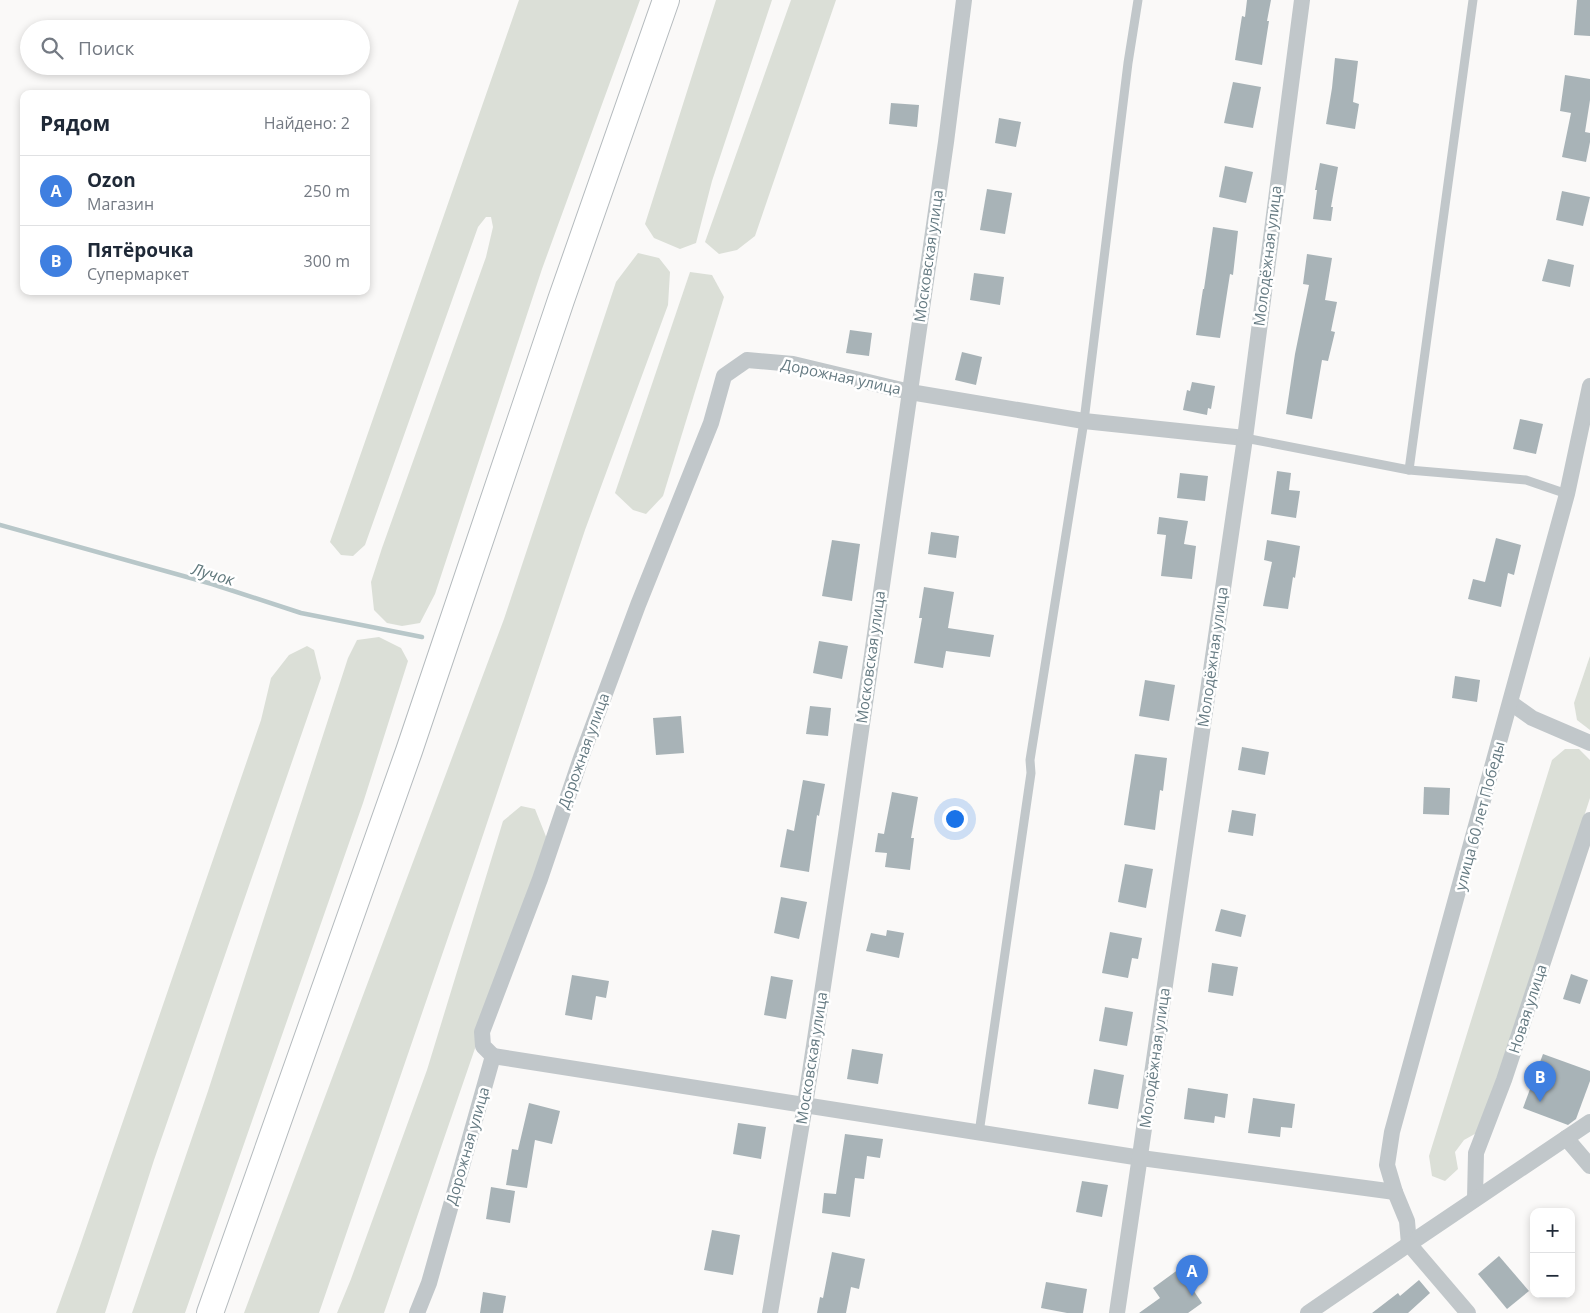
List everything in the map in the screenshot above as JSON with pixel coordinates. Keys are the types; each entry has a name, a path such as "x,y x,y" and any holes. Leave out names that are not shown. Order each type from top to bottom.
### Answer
{"main road":[{"path":"210,1313 406,761 561,300 666,0"}],"street":[{"name":"Московская улица","path":"770,1313 805,1105 847,825 948,132 964,0"},
{"name":"Молодёжная улица","path":"1117,1313 1245,438 1302,0"},
{"name":"Дорожная улица","path":"417,1313 429,1283 493,1056 483,1046 482,1032 540,879 581,758 638,605 711,423 724,376 747,360 793,364 910,392 1084,421 1245,438"},
{"name":"улица 60 лет Победы","path":"1409,1244 1407,1220 1395,1192 1388,1165 1392,1132 1567,494 1590,386"},
{"path":"1511,703 1532,718 1590,743"},
{"name":"Новая улица","path":"1475,1199 1476,1153 1504,1080 1590,820"},
{"path":"493,1056 1141,1158 1395,1192"},
{"path":"1308,1313 1590,1122"},
{"path":"1566,1138 1590,1166"},
{"path":"1409,1244 1468,1313"}],"lane":[{"path":"979,1132 1031,773 1030,760 1084,421 1128,63 1138,0"},
{"path":"1409,470 1473,0"},
{"path":"1245,438 1409,470 1526,480 1567,494"}],"shaded area":[{"path":"519,0 640,0 542,269 435,594 420,623 402,626 387,623 374,610 371,582 486,257 493,227 491,217 486,217 478,227 365,545 353,556 341,555 330,542"},
{"path":"716,0 772,0 712,181 696,243 680,249 654,238 645,224"},
{"path":"791,0 836,0 755,236 737,250 719,254 705,242"},
{"path":"638,253 659,258 670,272 668,305 585,530 476,856 319,1313 244,1313 504,619 616,282"},
{"path":"690,272 712,275 724,297 663,496 646,514 633,510 615,493"},
{"path":"379,637 401,648 408,661 363,803 185,1313 132,1313 208,1091 348,658 357,640"},
{"path":"307,646 314,650 321,678 154,1160 105,1313 56,1313 261,720 271,678 289,655"},
{"path":"1590,656 1590,730 1577,720 1574,703"},
{"path":"1565,749 1579,749 1590,760 1590,798 1482,1130 1464,1140 1455,1152 1458,1169 1445,1181 1432,1176 1429,1156 1552,760"},
{"path":"521,806 535,809 547,839 384,1313 337,1313 427,1070 503,821"}],"building":[{"path":"1247,0 1271,0 1262,65 1235,60 1242,16 1245,17"},
{"path":"1577,0 1590,0 1590,36 1574,35"},
{"path":"1335,58 1358,61 1353,102 1359,104 1355,129 1326,124"},
{"path":"1565,75 1590,79 1590,100 1585,132 1590,133 1590,142 1586,162 1562,157 1571,113 1560,111"},
{"path":"1233,82 1261,87 1253,128 1224,123"},
{"path":"891,103 919,105 917,127 889,124"},
{"path":"999,118 1021,122 1016,147 995,143"},
{"path":"1320,163 1338,167 1331,207 1333,207 1331,221 1313,219 1317,190 1315,190"},
{"path":"1225,166 1253,172 1246,203 1219,197"},
{"path":"987,189 1012,193 1005,234 980,230"},
{"path":"1562,191 1590,197 1583,226 1556,220"},
{"path":"1213,227 1238,231 1233,275 1230,274 1220,338 1196,335"},
{"path":"1307,254 1332,258 1325,300 1337,302 1331,331 1335,332 1328,361 1322,360 1312,419 1286,414 1295,354 1309,285 1303,284"},
{"path":"1548,259 1574,265 1570,287 1542,281"},
{"path":"974,273 1004,277 1000,305 970,300"},
{"path":"850,330 872,333 869,356 846,353"},
{"path":"962,352 982,357 976,385 955,380"},
{"path":"1192,382 1215,386 1211,409 1208,408 1207,415 1183,410 1187,390 1190,391"},
{"path":"1520,419 1543,424 1536,454 1513,449"},
{"path":"1277,471 1291,473 1289,490 1300,491 1296,518 1271,514"},
{"path":"1180,473 1208,476 1205,501 1177,498"},
{"path":"1159,517 1188,521 1184,544 1196,546 1192,579 1161,576 1166,535 1157,534"},
{"path":"931,532 959,536 956,558 928,554"},
{"path":"1496,538 1521,545 1514,575 1508,573 1501,607 1468,599 1473,579 1485,582"},
{"path":"832,540 860,544 852,601 822,596"},
{"path":"1267,540 1300,546 1288,609 1263,606 1272,562 1264,560"},
{"path":"924,587 954,592 948,628 994,635 990,657 946,651 943,668 914,663 922,618 919,618"},
{"path":"819,641 848,646 842,679 813,673"},
{"path":"1455,676 1480,680 1477,702 1452,698"},
{"path":"1145,680 1175,685 1169,721 1139,716"},
{"path":"810,706 831,708 828,736 806,734"},
{"path":"681,716 684,753 656,755 653,718"},
{"path":"1242,747 1269,752 1265,775 1238,770"},
{"path":"1135,754 1167,758 1163,791 1160,790 1155,830 1124,825"},
{"path":"803,780 825,784 819,816 817,815 809,872 780,867 787,829 794,831"},
{"path":"1424,787 1450,788 1449,815 1423,814"},
{"path":"892,792 918,797 911,838 914,838 910,870 885,867 887,853 875,852 878,833 884,834"},
{"path":"1232,810 1256,814 1253,836 1228,832"},
{"path":"1125,864 1153,869 1146,908 1118,902"},
{"path":"781,897 807,902 799,939 774,933"},
{"path":"1221,909 1246,915 1241,937 1215,931"},
{"path":"887,930 904,933 899,958 866,951 871,933 886,936"},
{"path":"1110,932 1142,938 1138,959 1132,958 1128,978 1102,973"},
{"path":"1212,963 1238,967 1233,996 1208,992"},
{"path":"1571,974 1588,980 1580,1004 1563,999"},
{"path":"572,975 609,981 606,998 596,996 592,1020 565,1015"},
{"path":"771,976 793,980 786,1019 764,1015"},
{"path":"1105,1007 1133,1012 1127,1046 1099,1041"},
{"path":"852,1049 883,1054 878,1084 847,1079"},
{"path":"1543,1054 1590,1071 1590,1081 1576,1119 1568,1125 1523,1108"},
{"path":"1094,1069 1124,1075 1118,1109 1088,1104"},
{"path":"1188,1088 1228,1094 1225,1118 1215,1116 1214,1123 1184,1119"},
{"path":"1253,1098 1295,1104 1292,1128 1281,1127 1280,1137 1248,1133"},
{"path":"529,1103 560,1111 552,1144 535,1140 527,1188 506,1185 512,1149 518,1150"},
{"path":"738,1123 766,1127 761,1159 733,1154"},
{"path":"845,1134 883,1139 880,1158 867,1156 864,1179 855,1178 850,1217 822,1213 824,1193 836,1194"},
{"path":"1082,1181 1108,1185 1102,1217 1076,1212"},
{"path":"491,1187 515,1191 510,1223 486,1219"},
{"path":"712,1230 740,1235 733,1275 704,1270"},
{"path":"832,1252 865,1259 859,1289 851,1287 846,1313 817,1313 820,1297 823,1298"},
{"path":"1499,1256 1529,1291 1507,1309 1478,1274"},
{"path":"1179,1269 1202,1303 1188,1313 1139,1313 1160,1298 1153,1288"},
{"path":"1419,1280 1430,1293 1408,1313 1372,1313 1398,1293 1400,1296"},
{"path":"1046,1282 1087,1289 1083,1313 1067,1313 1041,1308"},
{"path":"483,1292 506,1296 503,1313 480,1313"}],"waterway":[{"name":"Лучок","path":"0,525 212,584 301,613 422,637"}],"place":[{"name":"Пятёрочка","path":"1540,1102"},
{"name":"Ozon","path":"1192,1296"}]}
